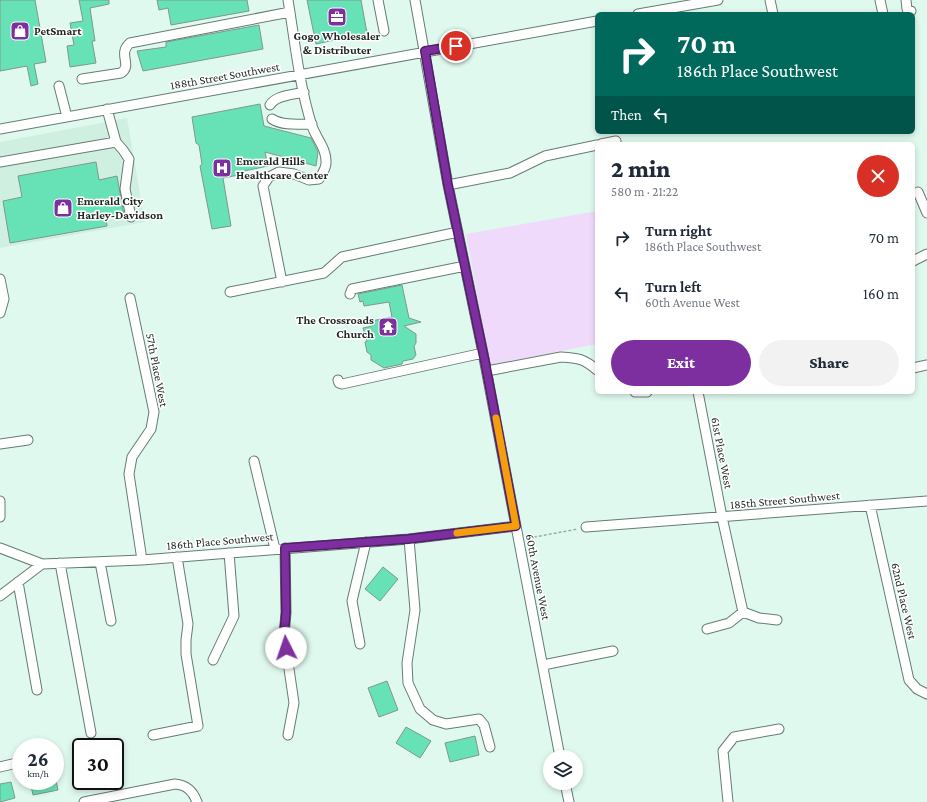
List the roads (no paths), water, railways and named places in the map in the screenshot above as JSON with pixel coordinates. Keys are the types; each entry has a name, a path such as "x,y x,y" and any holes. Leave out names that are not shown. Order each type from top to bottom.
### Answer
{"street":[{"path":"282,282 263,186 269,177 280,172 294,174 308,180 318,179 325,170 326,162 322,143 312,124 304,92 288,0"},
{"path":"378,0 384,31"},
{"name":"60th Avenue West","path":"415,0 448,185 487,371 559,750"},
{"path":"649,12 718,0"},
{"path":"770,0 773,12"},
{"path":"880,0 883,12"},
{"path":"906,0 907,8 911,11"},
{"path":"694,4 696,12"},
{"path":"82,79 120,73 124,70 126,66 124,52 130,43 290,12"},
{"name":"188th Street Southwest","path":"0,129 595,21"},
{"path":"59,86 67,117"},
{"path":"270,105 272,101 277,98 304,92"},
{"path":"107,109 116,142 129,158 125,189 131,217"},
{"path":"272,119 282,123 312,124"},
{"path":"611,142 616,141"},
{"path":"0,162 116,142"},
{"path":"448,185 510,172 545,156 595,145"},
{"path":"918,192 927,213"},
{"path":"230,292 324,273 342,257 458,232"},
{"path":"915,260 927,254"},
{"path":"350,294 352,289 465,266"},
{"path":"0,279 4,299 0,311"},
{"name":"57th Place West","path":"130,298 154,412 151,429 132,457 129,474 142,560"},
{"path":"338,380 339,383 342,384 483,353"},
{"path":"487,371 561,357 585,360 595,368"},
{"path":"915,368 927,365"},
{"name":"61st Place West","path":"698,394 722,517 744,612"},
{"path":"0,444 28,440"},
{"path":"254,461 280,548 286,612 284,635 294,703 288,735"},
{"path":"0,501 0,517"},
{"name":"185th Street Southwest","path":"586,527 927,501"},
{"name":"62nd Place West","path":"870,505 909,680 917,689 927,695"},
{"name":"186th Place Southwest","path":"0,548 42,564 100,562 408,539 516,526"},
{"path":"408,539 415,610 407,664 408,683 420,709 433,720 446,724 479,719 484,725 490,747"},
{"path":"360,644 352,602 366,542"},
{"path":"213,660 234,616 229,553"},
{"path":"153,734 198,726 186,654 188,624 177,557"},
{"path":"100,562 111,621"},
{"path":"60,563 91,732"},
{"path":"0,596 42,564"},
{"path":"18,582 37,690"},
{"path":"706,629 729,623 744,612 759,618 777,620"},
{"path":"543,665 613,651"},
{"path":"726,802 723,751 734,737 779,729"},
{"path":"0,767 12,764"},
{"path":"84,802 175,784 184,785 189,788 194,794 197,802"},
{"path":"566,790 569,802"}],"place":[{"name":"Gogo Wholesaler & Distributer","path":"337,17"},
{"name":"PetSmart","path":"20,31"},
{"name":"Emerald Hills Healthcare Center","path":"222,168"},
{"name":"Emerald City Harley-Davidson","path":"63,208"},
{"name":"The Crossroads Church","path":"388,327"}]}
